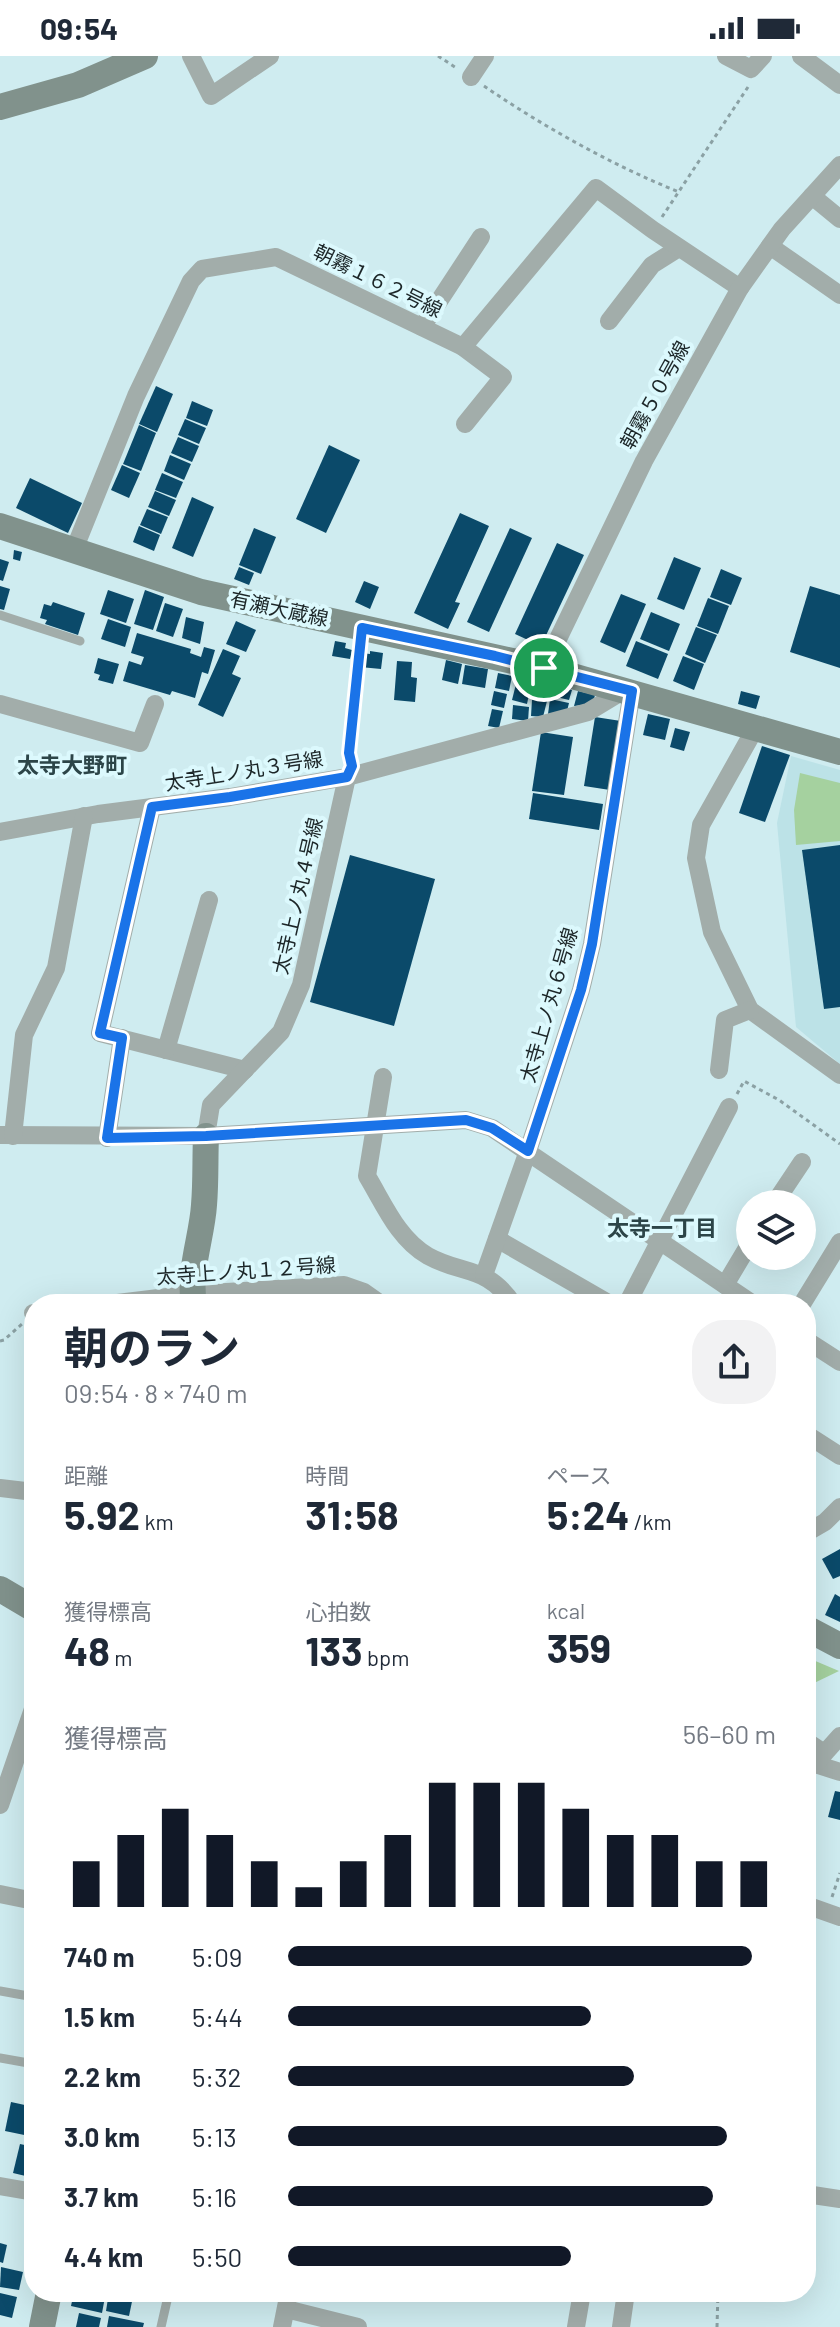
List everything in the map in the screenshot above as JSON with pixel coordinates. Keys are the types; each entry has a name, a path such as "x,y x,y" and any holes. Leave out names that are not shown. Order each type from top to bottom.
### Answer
{"main road":[{"path":"0,107 78,85 145,56"},
{"name":"有瀬大蔵線","path":"0,526 201,592 544,668 839,748"},
{"path":"194,1294 204,1207 206,1136"},
{"path":"0,1589 24,1603"},
{"path":"816,1633 840,1646"},
{"path":"42,2327 47,2302"}],"street":[{"path":"191,56 211,96 266,57"},
{"path":"471,77 485,56"},
{"path":"726,56 757,62"},
{"path":"801,56 840,85"},
{"name":"朝霧５０号線","path":"544,668 644,461 740,288 770,246 840,165"},
{"path":"463,347 596,188 740,288"},
{"path":"812,196 840,219"},
{"path":"422,327 481,237"},
{"path":"770,246 840,295"},
{"path":"609,321 652,265 679,248"},
{"name":"朝霧１６２号線","path":"74,550 136,396 191,281 202,269 276,257 463,347 503,377 465,424"},
{"name":"太寺上ノ丸３号線","path":"0,832 84,816 347,777 588,712 629,690"},
{"name":"太寺上ノ丸６号線","path":"484,1275 581,990 592,944 629,690"},
{"path":"0,704 140,743 155,704"},
{"path":"756,727 701,825 696,858 712,932 750,1010 840,1075"},
{"name":"太寺上ノ丸４号線","path":"206,1136 211,1105 281,1032 301,985 347,777"},
{"path":"152,807 100,1033 245,1070"},
{"path":"84,816 56,968 24,1035 6,1135 107,1138 206,1136 466,1120 492,1128 528,1151 738,1294"},
{"path":"166,1050 209,900"},
{"path":"719,1070 725,1020 750,1010"},
{"path":"107,1138 122,1038"},
{"path":"383,1077 367,1176 405,1239 428,1256 484,1275 506,1294"},
{"path":"632,1294 729,1107"},
{"path":"783,1190 802,1162"},
{"path":"497,1239 593,1294"},
{"path":"808,1294 840,1242"},
{"path":"725,1285 736,1267"},
{"name":"太寺上ノ丸１２号線","path":"247,1294 344,1285 367,1294"},
{"path":"816,1346 840,1362"},
{"path":"816,1440 840,1456"},
{"path":"0,1488 24,1491"},
{"path":"816,1527 840,1507"},
{"path":"0,1805 24,1735"},
{"path":"816,1761 840,1736"},
{"path":"816,1762 840,1772"},
{"path":"0,1894 24,1899"},
{"path":"0,2186 24,2190"},
{"path":"816,2195 840,2199"},
{"path":"576,2327 580,2302"},
{"path":"621,2327 625,2302"},
{"path":"286,2309 358,2327"}],"lane":[{"path":"0,615 80,641"},
{"path":"0,1991 24,1995"},
{"path":"0,2058 24,2062"},
{"path":"161,2327 167,2302"}],"path":[{"path":"438,56 445,62"},
{"path":"653,230 751,81 757,62"},
{"path":"471,77 524,113 628,171 679,192"},
{"path":"347,777 352,766 349,753 362,628"},
{"path":"744,1081 779,1100 840,1144"},
{"path":"0,1341 24,1322"},
{"path":"834,1914 840,1873"},
{"path":"717,2327 718,2302"}],"shaded area":[{"path":"791,756 840,770 840,1064 796,1027 777,823"}],"green space":[{"path":"800,773 840,783 840,841 796,845 794,810"},
{"path":"816,1661 839,1671 816,1682"}],"building":[{"path":"156,386 173,394 157,432 139,424"},
{"path":"192,401 213,410 207,426 186,418"},
{"path":"185,419 206,428 199,444 178,435"},
{"path":"139,425 156,433 141,471 123,464"},
{"path":"178,437 199,446 192,462 171,453"},
{"path":"329,445 360,460 326,533 296,519"},
{"path":"170,455 191,464 184,480 164,471"},
{"path":"122,465 140,473 129,498 111,490"},
{"path":"162,473 183,482 176,498 155,490"},
{"path":"30,478 82,503 68,533 16,508"},
{"path":"155,491 176,500 169,516 148,507"},
{"path":"192,497 214,507 193,557 172,548"},
{"path":"147,509 168,517 161,534 140,525"},
{"path":"460,513 489,526 455,602 460,603 448,629 414,613"},
{"path":"139,526 160,535 154,551 133,542"},
{"path":"254,528 276,537 261,574 239,565"},
{"path":"510,528 532,538 489,632 467,622"},
{"path":"557,543 584,555 541,646 515,634"},
{"path":"14,550 22,552 20,561 13,559"},
{"path":"674,557 701,568 684,610 657,599"},
{"path":"0,559 9,562 3,581 0,580"},
{"path":"239,567 254,573 249,585 234,579"},
{"path":"721,569 742,578 731,605 710,597"},
{"path":"364,581 379,587 370,609 355,602"},
{"path":"0,586 10,589 4,610 0,609"},
{"path":"810,586 840,595 840,668 790,652"},
{"path":"108,590 134,599 126,623 100,614"},
{"path":"145,590 164,597 153,630 134,624"},
{"path":"621,594 646,604 625,653 600,642"},
{"path":"708,598 729,606 718,634 697,626"},
{"path":"53,602 85,613 78,635 45,624 47,620 40,618 44,604 51,606"},
{"path":"165,603 183,609 173,637 156,631"},
{"path":"651,612 680,624 669,651 640,639"},
{"path":"186,617 204,622 200,644 182,638"},
{"path":"108,619 131,627 125,647 101,639"},
{"path":"236,621 256,630 246,652 226,644"},
{"path":"696,627 717,635 705,663 685,654"},
{"path":"137,633 191,649 190,653 201,657 204,647 215,650 208,674 202,672 195,698 172,691 170,695 123,681 129,661 141,665 144,657 131,653"},
{"path":"335,641 346,643 345,648 352,650 350,659 332,656"},
{"path":"636,641 668,654 658,679 626,666"},
{"path":"223,649 240,656 232,674 241,678 223,717 198,705"},
{"path":"370,651 383,653 381,669 360,667 362,653 370,654"},
{"path":"683,656 704,664 694,690 673,681"},
{"path":"98,658 119,664 113,684 98,680 100,675 94,673"},
{"path":"446,660 462,664 458,684 442,680"},
{"path":"397,661 412,662 411,677 417,678 415,702 394,700"},
{"path":"465,665 488,669 485,688 462,684"},
{"path":"498,673 512,676 509,691 495,688"},
{"path":"518,676 532,680 527,704 512,700"},
{"path":"536,682 550,684 548,698 534,695"},
{"path":"554,685 572,690 569,700 552,696"},
{"path":"494,691 507,694 504,708 491,705"},
{"path":"578,691 595,695 593,704 574,706"},
{"path":"741,691 760,696 756,709 738,704"},
{"path":"550,699 569,703 567,711 548,714"},
{"path":"532,700 547,701 543,717 531,716"},
{"path":"513,705 529,707 528,721 512,719"},
{"path":"492,709 503,711 499,728 488,726"},
{"path":"648,714 670,719 665,740 643,735"},
{"path":"595,717 621,721 610,790 584,786"},
{"path":"675,728 690,732 684,751 670,747"},
{"path":"541,732 573,737 564,795 532,791"},
{"path":"762,746 790,755 765,822 739,813"},
{"path":"533,793 603,804 599,830 529,819"},
{"path":"840,845 840,1007 824,1009 802,850"},
{"path":"350,855 435,879 394,1026 310,1002"},
{"path":"840,1549 840,1576 833,1579 822,1559"},
{"path":"835,1594 840,1597 840,1622 825,1615"},
{"path":"835,1791 840,1792 840,1820 828,1817"},
{"path":"11,2102 24,2105 24,2135 5,2131"},
{"path":"20,2144 24,2145 24,2176 13,2173"},
{"path":"0,2243 7,2245 3,2263 0,2262"},
{"path":"1,2267 23,2272 19,2290 0,2287"},
{"path":"0,2293 17,2297 12,2318 0,2315"},
{"path":"72,2302 104,2302 102,2313 71,2306"},
{"path":"107,2302 132,2302 129,2316 106,2311"},
{"path":"79,2313 101,2318 99,2327 76,2327"},
{"path":"109,2316 144,2323 143,2327 107,2327"}],"district":[{"name":"太寺大野町","path":"72,765"},
{"name":"太寺一丁目","path":"662,1228"}],"route":[{"path":"362,628 544,668 632,691 592,944 581,990 528,1151 492,1128 466,1120 206,1136 107,1138 122,1038 100,1033 152,807 347,777 352,766 349,753 362,628"}]}
